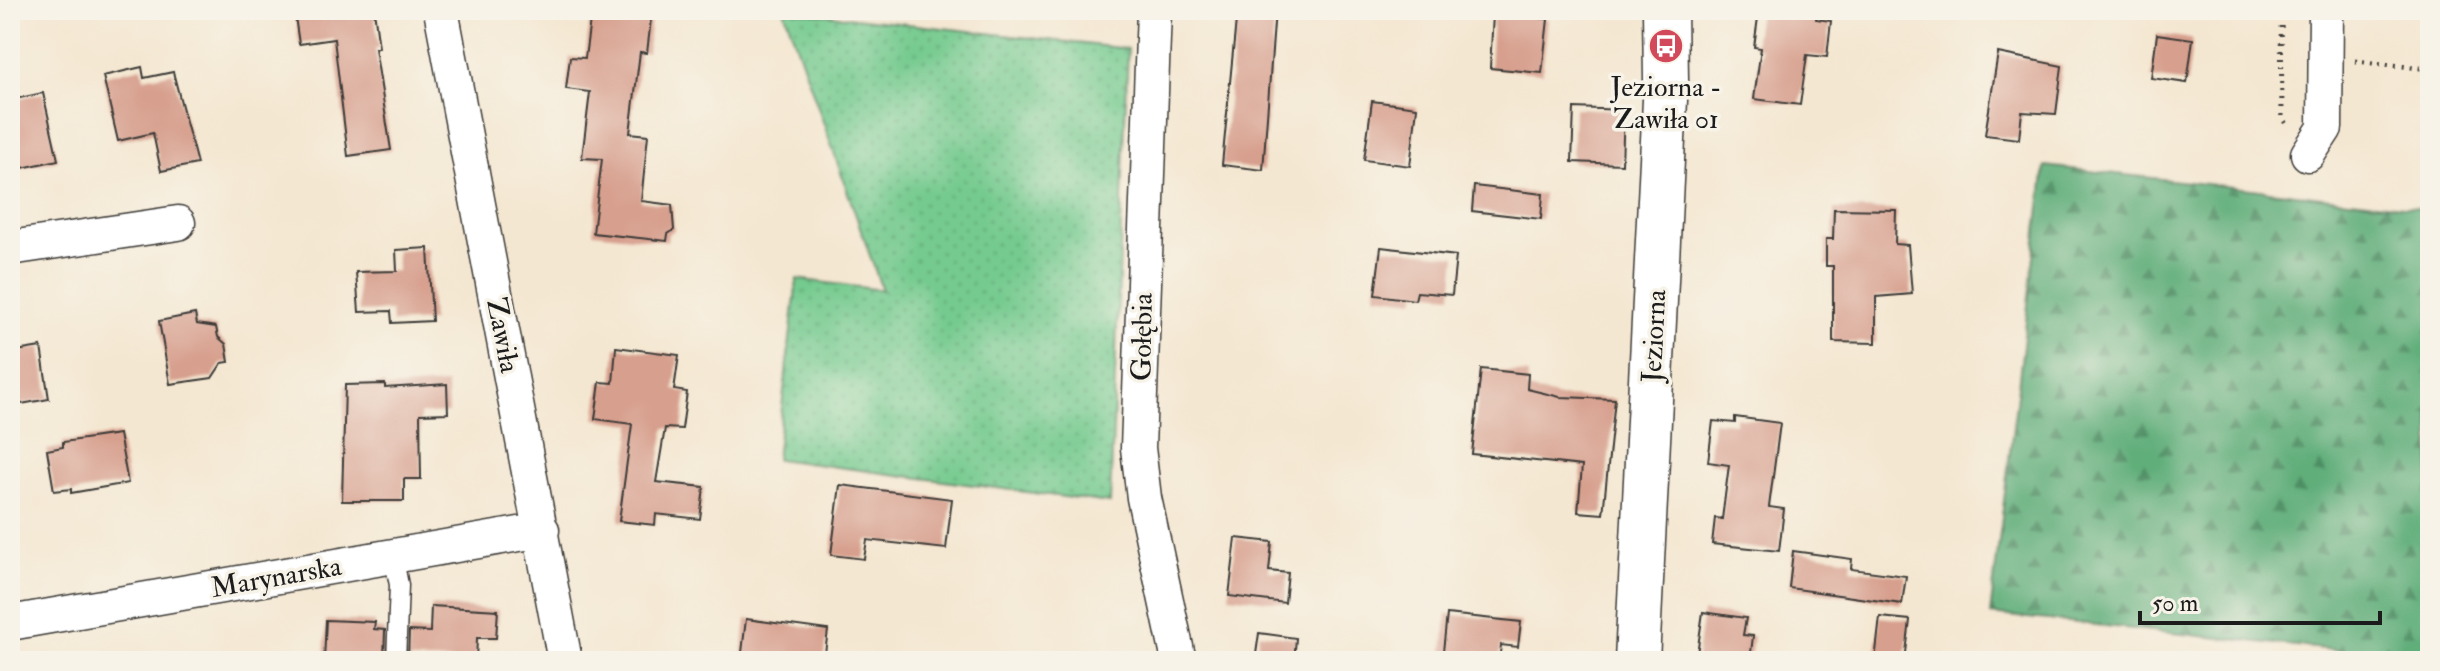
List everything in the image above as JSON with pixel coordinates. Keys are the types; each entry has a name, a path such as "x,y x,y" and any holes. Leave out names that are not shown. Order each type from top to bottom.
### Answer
{"street":[{"name":"Zawiła","path":"441,10 565,661"},
{"name":"Gołębia","path":"1154,10 1138,448 1144,498 1179,661"},
{"name":"Jeziorna","path":"1637,661 1666,80 1665,10"},
{"path":"2308,154 2325,128 2326,10"},
{"path":"10,248 178,223"},
{"name":"Marynarska","path":"10,623 542,530"}],"lane":[{"path":"393,555 399,585 396,661"}],"path":[{"path":"2281,10 2282,116 2308,154"},
{"path":"2326,57 2430,69"}],"green space":[{"path":"784,10 1128,49 1110,503 776,459 797,279 882,290"},
{"path":"2045,166 2430,209 2430,660 1990,614"}],"building":[{"path":"294,10 351,10 351,14 374,10 379,48 375,48 391,150 348,156 334,39 299,44"},
{"path":"622,10 627,17 651,19 647,53 640,52 630,133 648,135 641,201 672,205 674,230 668,234 667,241 593,233 602,159 582,158 590,92 566,89 570,57 585,58 591,12 610,14"},
{"path":"1237,10 1275,10 1263,170 1222,165"},
{"path":"1524,10 1530,17 1548,19 1542,73 1490,68 1493,14 1515,16"},
{"path":"1759,10 1817,10 1816,19 1831,21 1827,57 1807,55 1800,105 1754,99 1761,48 1754,47"},
{"path":"2157,34 2193,39 2187,83 2151,78"},
{"path":"1998,53 2062,66 2056,114 2022,112 2019,139 1985,135"},
{"path":"142,67 144,78 173,72 197,164 161,171 153,133 118,141 103,76"},
{"path":"43,93 58,160 13,170 10,100"},
{"path":"1372,101 1417,107 1410,166 1364,160"},
{"path":"1574,108 1624,110 1622,164 1572,162"},
{"path":"1474,186 1543,194 1541,219 1472,211"},
{"path":"1834,209 1896,210 1895,244 1908,245 1912,294 1876,297 1876,343 1833,342 1833,266 1826,266 1826,239 1833,239"},
{"path":"1381,247 1456,256 1452,295 1417,292 1415,300 1375,295"},
{"path":"428,248 432,321 392,323 391,311 359,312 356,272 397,271 396,250"},
{"path":"195,314 197,324 216,327 218,337 226,344 229,362 222,363 212,378 170,384 159,321"},
{"path":"41,347 49,399 10,406 10,352"},
{"path":"616,347 679,355 674,390 687,392 682,429 665,428 656,482 704,487 700,519 656,514 655,525 619,521 632,424 595,419 600,382 613,383"},
{"path":"1481,369 1528,374 1527,389 1560,397 1615,399 1603,514 1578,512 1582,466 1472,454"},
{"path":"385,384 385,388 447,384 448,413 420,414 421,479 404,479 404,501 342,501 345,385"},
{"path":"1735,417 1780,423 1769,507 1784,509 1779,551 1712,544 1715,518 1722,519 1729,465 1708,462 1713,421 1735,423"},
{"path":"119,434 128,483 71,493 71,489 54,491 47,450 63,447 63,442"},
{"path":"840,485 952,499 946,549 867,540 864,559 831,555"},
{"path":"1236,538 1272,542 1269,571 1288,573 1285,603 1229,596"},
{"path":"1793,551 1852,559 1851,569 1906,576 1902,604 1789,588"},
{"path":"431,606 498,610 496,638 477,638 476,661 408,660 409,631 430,632"},
{"path":"1703,612 1746,618 1743,635 1753,636 1750,661 1696,661"},
{"path":"1447,614 1521,622 1518,647 1501,645 1499,661 1442,661"},
{"path":"1880,617 1910,620 1905,661 1875,661"},
{"path":"746,619 828,630 824,661 741,661"},
{"path":"326,620 375,622 374,629 385,630 384,659 324,661"},
{"path":"1259,633 1296,638 1294,661 1255,661"}],"place":[{"name":"Jeziorna - Zawiła 01","path":"1666,46"}]}
